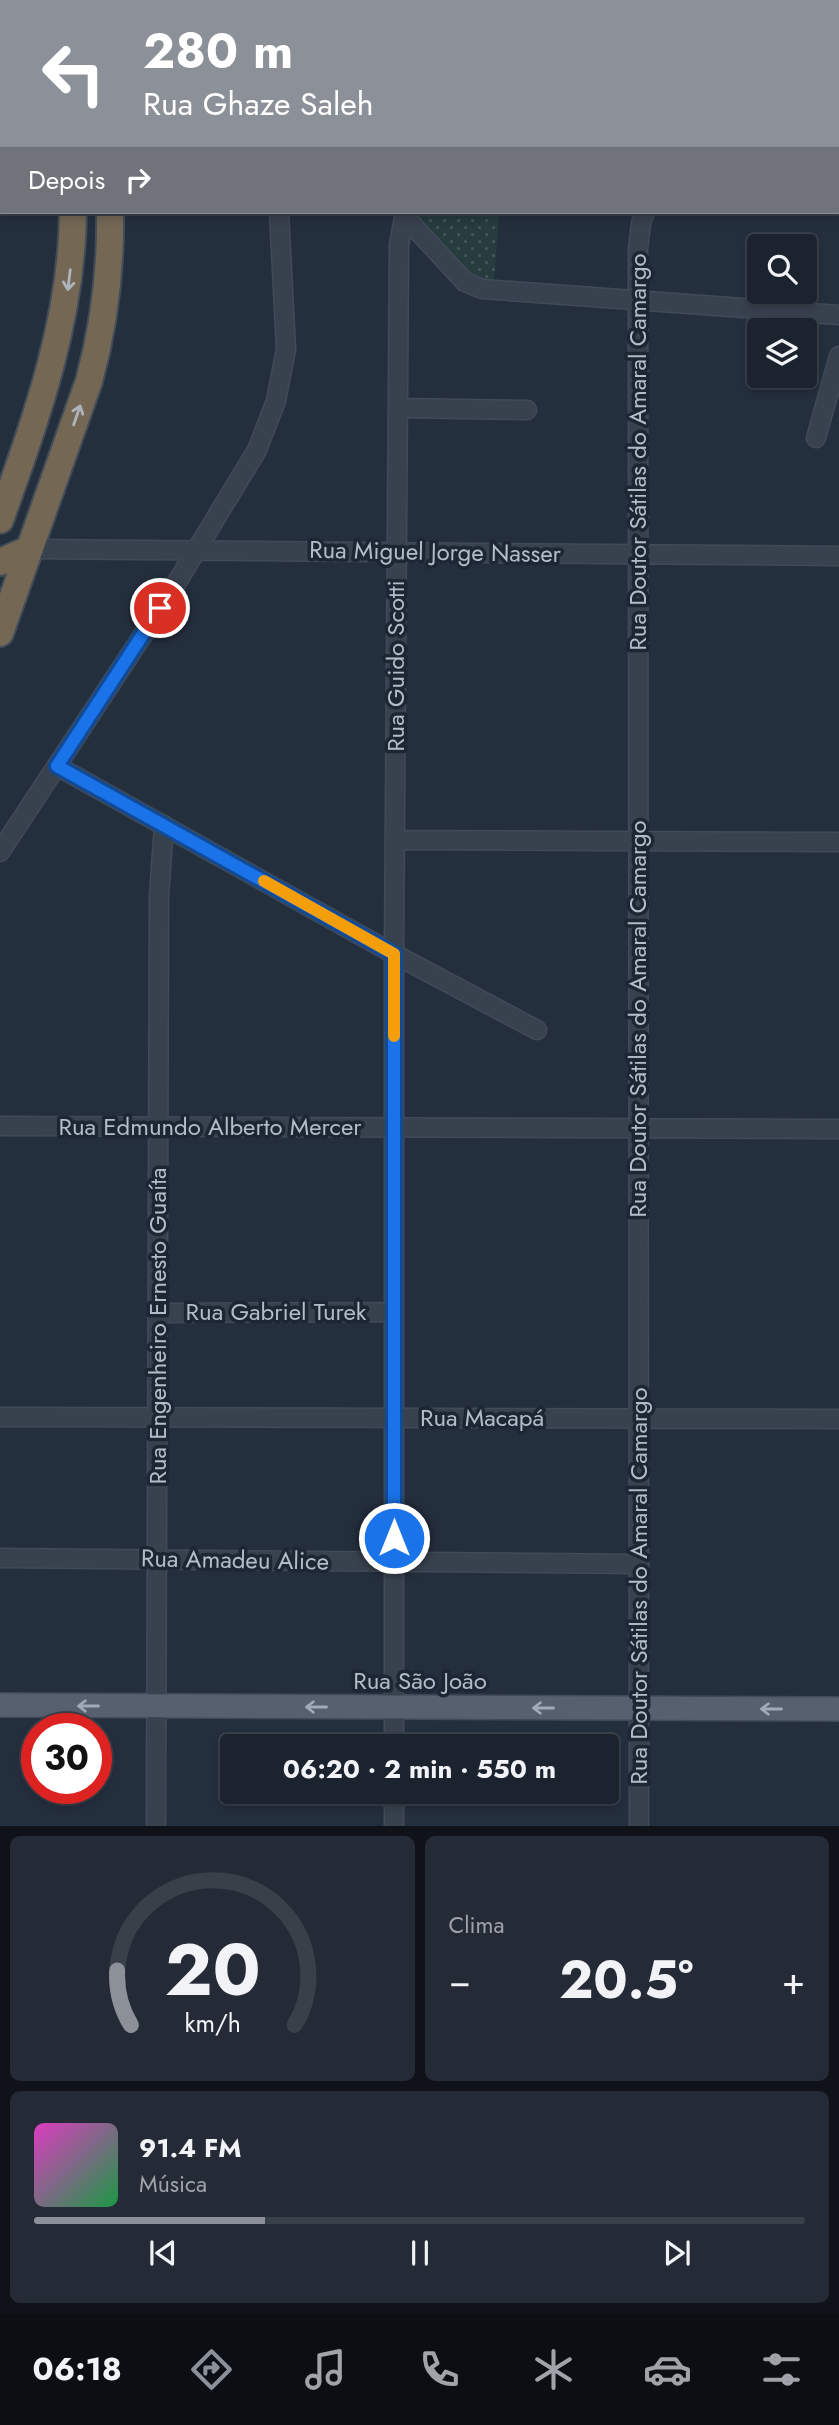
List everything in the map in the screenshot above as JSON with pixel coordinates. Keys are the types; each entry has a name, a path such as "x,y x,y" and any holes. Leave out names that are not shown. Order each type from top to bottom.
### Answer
{"highway":[{"path":"0,520 29,441 61,329 72,254 73,214"},
{"path":"0,634 97,352 109,269 110,214"},
{"path":"29,441 41,445 60,464"},
{"path":"0,562 30,549"}],"main road":[{"name":"Rua São João","path":"0,1705 839,1709"}],"street":[{"path":"0,852 196,550 257,450 276,401 286,349 279,214"},
{"path":"405,214 472,286 482,289 839,315"},
{"name":"Rua Guido Scotti","path":"394,1734 394,954 399,245 405,214"},
{"name":"Rua Doutor Sátilas do Amaral Camargo","path":"639,1826 638,234 644,214"},
{"path":"816,438 839,356"},
{"path":"398,408 527,410"},
{"name":"Rua Miguel Jorge Nasser","path":"30,549 839,556"},
{"path":"57,766 394,954 537,1030"},
{"name":"Rua Engenheiro Ernesto Guaíta","path":"156,1826 159,896 164,825"},
{"path":"395,840 839,842"},
{"name":"Rua Edmundo Alberto Mercer","path":"0,1126 839,1129"},
{"name":"Rua Gabriel Turek","path":"158,1313 394,1312"},
{"name":"Rua Macapá","path":"0,1417 839,1419"},
{"name":"Rua Amadeu Alice","path":"0,1558 639,1564"},
{"path":"394,1804 394,1826"}],"green space":[{"path":"412,214 499,214 494,283 483,282 468,274"}],"slow traffic":[{"path":"264,881 394,954 394,1036"}],"route":[{"path":"160,608 57,766 394,954 394,1538"}]}
